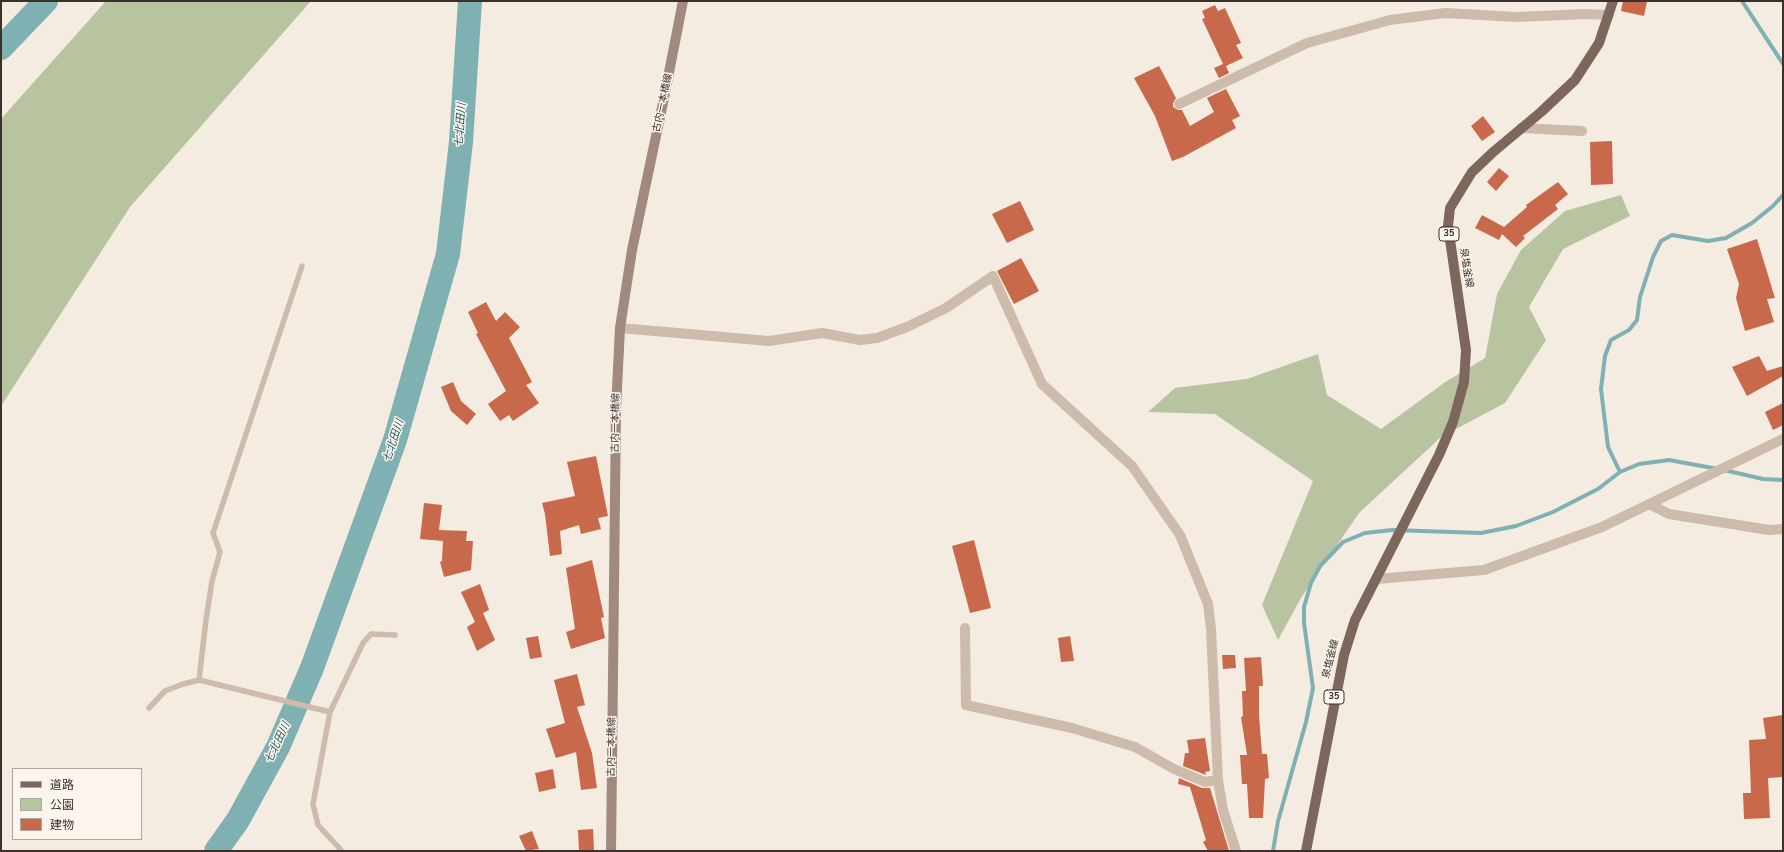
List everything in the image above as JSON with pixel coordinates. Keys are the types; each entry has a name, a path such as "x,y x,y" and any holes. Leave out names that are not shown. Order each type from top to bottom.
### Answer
{"main road":[{"name":"泉塩釜線","path":"1306,851 1344,655 1355,620 1439,455 1452,422 1464,382 1466,350 1448,226 1450,208 1472,172 1574,80 1599,43 1609,15 1612,1"}],"street":[{"name":"古内一本橋線","path":"611,851 616,408 620,328 632,250 683,1"},
{"path":"1179,104 1307,43 1390,20 1445,13 1517,17 1586,14 1609,15"},
{"path":"1521,128 1582,131"},
{"path":"620,328 769,340 822,333 860,340 877,338 907,327 946,308 993,276 1042,384 1132,466 1180,535 1208,604 1211,629 1218,780 1223,810 1236,851"},
{"path":"1376,579 1484,570 1602,527 1711,476 1783,439"},
{"path":"1649,504 1669,514 1769,530 1783,529"},
{"path":"965,628 966,705 1072,728 1135,747 1174,769 1204,782 1218,780"}],"lane":[{"path":"199,680 207,612 220,552 213,533 302,266"},
{"path":"342,851 318,825 313,804 330,712 363,644 371,634 395,635"},
{"path":"149,708 165,691 199,680 330,712"}],"green space":[{"path":"106,1 311,1 130,207 1,406 1,119"},
{"path":"1621,195 1630,216 1563,249 1529,307 1546,340 1505,403 1441,437 1359,513 1301,598 1278,640 1262,605 1313,481 1215,414 1148,412 1175,388 1247,379 1318,354 1327,395 1381,429 1444,383 1485,358 1497,294 1521,250 1565,211"}],"building":[{"path":"1623,1 1647,1 1644,16 1621,11"},
{"path":"1215,5 1218,11 1225,8 1241,43 1236,45 1243,58 1226,66 1229,73 1219,78 1214,68 1223,64 1202,19 1205,18 1202,11"},
{"path":"1159,66 1176,98 1173,103 1173,107 1178,110 1182,110 1190,126 1214,112 1207,98 1226,89 1240,116 1232,120 1236,128 1183,157 1172,161 1155,116 1134,78"},
{"path":"1483,116 1495,132 1482,141 1471,126"},
{"path":"1612,141 1613,184 1591,185 1590,142"},
{"path":"1499,168 1509,176 1496,191 1487,182"},
{"path":"1558,182 1568,194 1555,205 1558,209 1523,236 1525,238 1516,247 1502,234 1499,240 1475,228 1482,215 1504,227 1527,207 1526,205"},
{"path":"1020,201 1034,230 1007,243 992,214"},
{"path":"1757,239 1775,298 1767,299 1774,322 1745,331 1736,298 1739,284 1727,249"},
{"path":"1021,258 1039,291 1014,304 997,271"},
{"path":"486,302 496,321 505,312 520,327 509,338 532,382 526,385 539,403 513,421 509,415 500,421 488,404 506,391 476,334 478,333 468,312"},
{"path":"1759,356 1767,371 1783,366 1783,376 1747,396 1732,367"},
{"path":"453,382 461,401 476,414 467,425 451,411 441,387"},
{"path":"1783,403 1783,425 1773,430 1765,412"},
{"path":"596,456 608,516 598,518 601,529 581,534 579,525 560,531 562,554 550,556 545,514 542,503 575,496 567,462"},
{"path":"424,503 442,505 439,530 467,531 466,541 473,541 471,570 444,577 440,562 442,561 443,541 420,539"},
{"path":"974,540 991,608 970,613 952,546"},
{"path":"592,560 604,617 601,618 605,638 571,649 566,632 575,629 566,568"},
{"path":"480,584 489,610 483,613 495,640 477,651 467,627 475,622 461,592"},
{"path":"538,636 542,657 530,659 526,638"},
{"path":"1070,636 1074,661 1061,662 1058,638"},
{"path":"1222,655 1235,655 1236,668 1223,669"},
{"path":"1261,657 1263,686 1259,686 1259,715 1262,754 1267,754 1269,778 1265,779 1263,818 1249,818 1247,784 1242,784 1240,755 1247,755 1241,717 1243,716 1242,691 1246,691 1244,658"},
{"path":"577,674 585,705 577,707 592,753 597,788 581,790 576,752 556,758 546,729 565,723 554,680"},
{"path":"1783,715 1783,777 1768,778 1770,818 1744,819 1743,793 1751,793 1749,740 1766,739 1763,718"},
{"path":"1205,738 1210,771 1205,772 1206,775 1183,766 1185,753 1189,753 1187,740"},
{"path":"553,769 556,788 539,792 535,773"},
{"path":"1179,778 1202,788 1210,788 1229,851 1208,851 1203,842 1206,840 1190,787 1178,784"},
{"path":"593,829 594,851 579,851 578,830"},
{"path":"532,831 539,849 526,851 519,836"}],"waterway":[{"name":"七北田川","path":"1,48 46,1"},
{"name":"七北田川","path":"216,851 238,820 278,747 312,668 395,440 448,254 461,142 470,1"},
{"path":"1742,1 1783,64"},
{"path":"1620,472 1608,447 1601,389 1605,356 1611,340 1629,330 1637,320 1640,297 1653,257 1661,241 1672,235 1708,241 1726,238 1752,223 1773,206 1783,195"},
{"path":"1273,851 1278,821 1306,722 1313,688 1304,623 1304,607 1311,583 1320,566 1343,542 1365,533 1392,530 1481,533 1516,526 1553,512 1598,489 1620,472 1639,464 1669,460 1718,469"},
{"path":"1724,470 1763,479 1783,480"}]}
